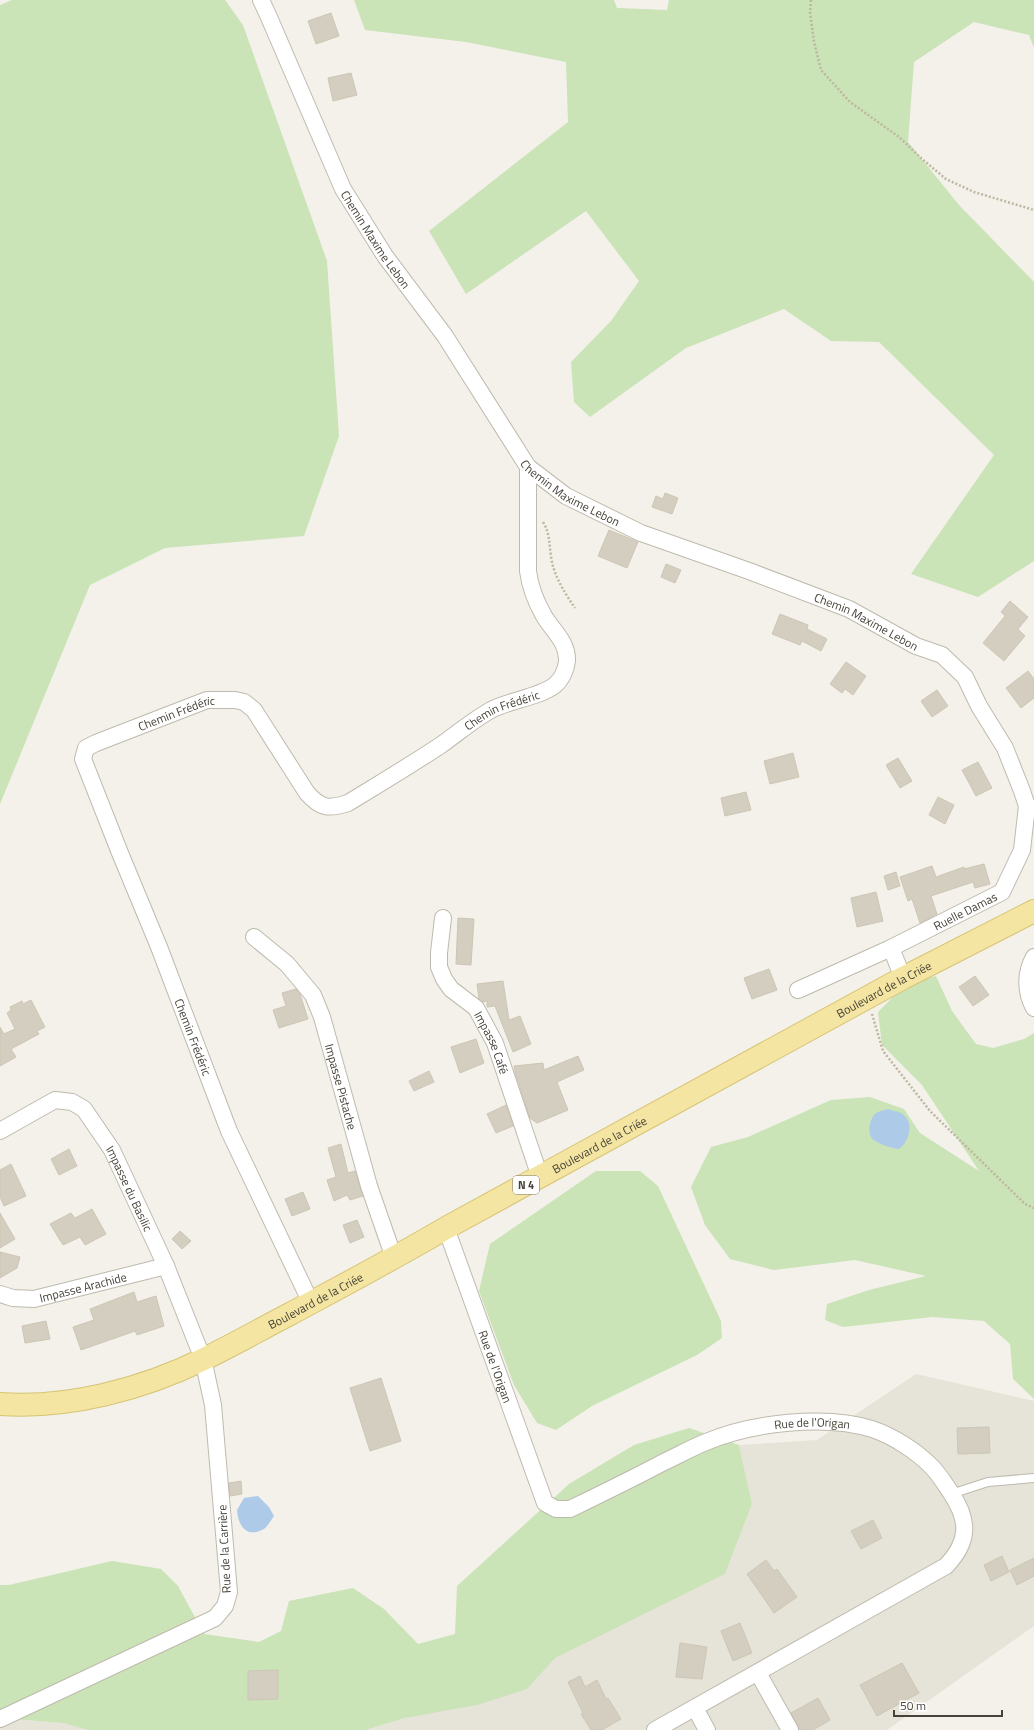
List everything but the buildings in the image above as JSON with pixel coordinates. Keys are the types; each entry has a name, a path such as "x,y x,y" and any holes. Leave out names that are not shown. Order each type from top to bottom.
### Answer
{"main road":[{"name":"Boulevard de la Criée","path":"0,1404 15,1405 71,1402 120,1390 163,1376 203,1359 394,1258 446,1228 540,1178 903,978 1034,911"}],"street":[{"name":"Chemin Maxime Lebon","path":"260,0 268,15 343,189 385,256 446,336 528,467 566,496 641,533 749,571 849,609 916,646 942,655 965,677 979,706 1005,748 1030,808"},
{"name":"Chemin Frédéric","path":"311,1303 229,1131 159,947 120,853 94,784 84,764 84,754 86,748 96,743 152,723 192,705 207,700 235,700 244,702 254,710 316,803 334,808 355,799 441,745 490,710 505,703 548,690 561,678 565,670 567,659 564,644 544,616 530,586 528,570 528,467"},
{"name":"Ruelle Damas","path":"798,990 891,948 1002,892 1022,850 1030,808"},
{"name":"Impasse Café","path":"443,918 439,967 444,979 451,989 476,1008 496,1043 540,1178"},
{"name":"Impasse Pistache","path":"254,937 287,964 313,995 322,1017 370,1186 394,1258"},
{"path":"891,948 903,978"},
{"path":"1034,957 1029,966 1027,980 1034,1008"},
{"name":"Impasse du Basilic","path":"0,1131 55,1100 72,1102 84,1110 112,1150 166,1266 203,1359"},
{"name":"Rue de l'Origan","path":"446,1228 545,1502 556,1509 570,1509 706,1442 750,1429 778,1424 814,1422 847,1423 873,1430 896,1440 932,1467 959,1505 965,1525 964,1537 953,1559 946,1566 655,1730"},
{"name":"Impasse Arachide","path":"0,1294 13,1298 34,1299 166,1266"},
{"name":"Rue de la Carrière","path":"0,1719 215,1618 225,1606 229,1592 214,1413 203,1359"},
{"path":"758,1673 790,1730"},
{"path":"695,1708 707,1730"}],"lane":[{"path":"951,1494 988,1482 1034,1478"}],"path":[{"path":"811,0 810,13 814,42 821,70 850,102 899,137 946,179 974,192 1034,210"},
{"path":"542,520 548,533 554,568 566,595 575,608"},
{"path":"868,998 884,1051 930,1111 1025,1204 1034,1208"}],"shaded area":[{"path":"916,1374 1034,1401 1034,1626 887,1730 367,1730 405,1718 527,1689 554,1658 725,1574 752,1504 739,1445 817,1440"},
{"path":"0,1718 63,1723 88,1730 0,1730"}],"green space":[{"path":"12,0 225,0 243,25 327,261 339,436 304,536 165,548 90,585 0,804 0,5"},
{"path":"354,0 614,0 617,8 667,10 669,0 1034,0 1034,48 1029,35 974,22 914,62 908,142 959,205 1034,282 1034,561 978,597 911,574 994,455 879,342 831,341 784,309 686,348 590,417 574,402 571,362 611,321 639,281 586,211 466,294 429,231 568,122 566,62 466,42 365,30"},
{"path":"936,976 952,1011 976,1044 993,1048 1024,1039 1034,1033 1034,1399 1013,1379 1010,1344 984,1321 932,1317 843,1327 825,1320 827,1304 869,1290 926,1276 855,1260 774,1270 730,1259 705,1225 691,1187 711,1147 748,1137 831,1100 870,1097 904,1109 920,1133 979,1171 922,1085 882,1045 878,1012 893,997 912,983","holes":["896,1111 893,1148 876,1139 870,1131 870,1126 877,1113"]},
{"path":"596,1171 640,1171 658,1186 721,1321 722,1338 697,1355 592,1406 556,1430 537,1423 514,1385 479,1291 490,1244"},
{"path":"689,1428 739,1445 752,1504 725,1574 555,1658 527,1689 477,1705 405,1718 366,1730 88,1730 63,1723 0,1718 0,1585 9,1585 112,1561 161,1569 178,1586 204,1634 259,1642 281,1631 289,1601 353,1588 384,1609 418,1644 455,1634 457,1586 569,1484 634,1445"}],"water":[{"path":"888,1109 901,1113 908,1121 908,1136 906,1141 899,1149 875,1141 870,1135 870,1123 876,1113"},
{"path":"258,1496 269,1507 274,1516 264,1529 258,1532 252,1532 244,1529 241,1525 237,1510 244,1498"}]}
